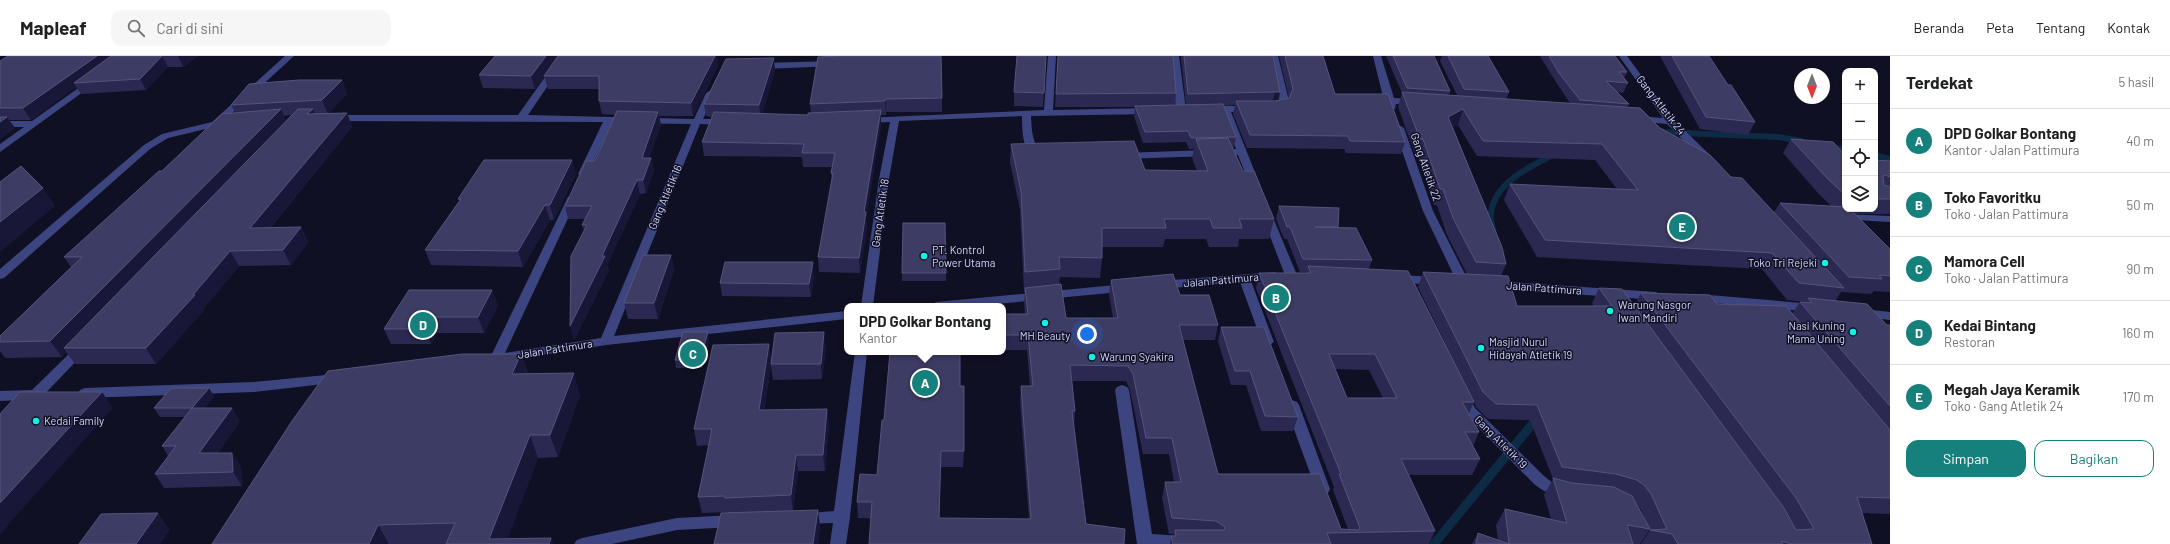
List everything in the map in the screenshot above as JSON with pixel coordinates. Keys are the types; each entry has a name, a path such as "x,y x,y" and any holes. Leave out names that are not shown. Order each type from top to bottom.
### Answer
{"street":[{"path":"215,124 290,56"},
{"path":"521,118 564,56"},
{"path":"1048,113 1052,56"},
{"path":"1175,56 1185,110 1260,109 1283,107 1284,101 1274,56"},
{"name":"Gang Atletik 22","path":"1377,56 1389,101 1428,211 1463,282"},
{"name":"Gang Atletik 24","path":"1623,56 1672,123 1716,168"},
{"path":"749,66 841,61"},
{"path":"0,149 102,74"},
{"name":"Gang Atletik 16","path":"606,341 697,121 718,80"},
{"path":"1389,101 1426,103"},
{"path":"1225,109 1291,275"},
{"path":"856,121 1026,113 1158,111"},
{"path":"1026,113 1031,148 1035,154 1044,158 1051,158"},
{"path":"324,118 521,118 734,122"},
{"path":"1626,118 1672,123"},
{"path":"496,358 609,119"},
{"name":"Gang Atletik 18","path":"867,303 884,179 895,119"},
{"path":"0,275 147,147 165,136 215,124 231,123"},
{"path":"0,124 34,124"},
{"path":"1111,156 1242,152"},
{"path":"1853,230 1842,217 1890,219"},
{"name":"Jalan Pattimura","path":"967,303 1244,277 1291,275 1306,276"},
{"path":"1244,277 1272,351"},
{"name":"Jalan Pattimura","path":"1384,278 1669,296"},
{"path":"1407,279 1413,293"},
{"path":"1615,293 1624,306"},
{"path":"1685,298 1770,303 1824,309"},
{"path":"1770,303 1780,315"},
{"path":"1847,311 1890,316"},
{"name":"Jalan Pattimura","path":"481,360 606,341 844,315"},
{"path":"21,411 92,337"},
{"path":"838,544 861,355"},
{"path":"69,394 254,387 350,377"},
{"name":"Gang Atletik 19","path":"1456,383 1470,411 1548,487 1563,492 1577,493"},
{"path":"1122,390 1145,542 1212,544"},
{"path":"0,396 53,394"},
{"path":"1288,396 1327,500"},
{"path":"787,519 842,516"},
{"path":"582,544 677,524 748,521"}],"building":[{"path":"8,56 97,56 23,108 0,108 0,61"},
{"path":"111,56 162,56 140,79 74,83"},
{"path":"495,56 546,56 531,76 479,75"},
{"path":"558,56 715,56 691,103 599,101 599,76 544,76"},
{"path":"941,56 942,98 886,99 885,101 810,104 818,57"},
{"path":"1017,56 1046,56 1044,93 1014,92"},
{"path":"1058,56 1173,56 1176,93 1056,94"},
{"path":"1184,56 1273,56 1280,92 1188,94"},
{"path":"1285,56 1323,56 1335,94 1388,94 1405,142 1350,141 1348,136 1250,135 1236,101 1275,101 1289,98 1293,89"},
{"path":"1393,56 1434,56 1450,91 1407,88"},
{"path":"1448,56 1488,56 1509,92 1464,89"},
{"path":"1549,56 1615,56 1627,72 1619,72 1628,83 1606,81 1629,104 1580,100 1559,73"},
{"path":"1672,56 1709,56 1728,85 1731,85 1755,122 1706,117"},
{"path":"774,58 759,105 704,104 726,59"},
{"path":"299,80 342,80 322,100 231,105 249,84"},
{"path":"1402,92 1640,108 1660,128 1710,155 1731,177 1742,178 1844,288 1799,283 1772,253 1545,240 1510,184 1638,190 1602,144 1483,141 1463,109 1448,117 1502,247 1506,264 1476,262 1453,218 1443,189 1440,189 1423,139 1420,139"},
{"path":"1223,104 1236,137 1191,138 1188,131 1145,132 1135,106"},
{"path":"281,109 50,341 0,342 0,336 82,257 64,257 159,171 162,171 222,114"},
{"path":"298,109 313,109 307,114 347,113 250,228 301,227 283,250 230,251 193,295 195,295 146,348 64,348"},
{"path":"881,110 864,212 866,212 859,258 818,257 833,173 831,173 835,153 802,153 804,144 702,142 714,112 808,115 808,113"},
{"path":"617,111 658,112 642,158 651,158 643,180 637,180 602,256 605,256 570,326 571,256 587,225 582,225 592,206 565,206 586,161 595,161"},
{"path":"0,117 7,117 0,122"},
{"path":"1228,138 1243,171 1254,171 1274,219 1239,219 1242,228 1213,228 1210,219 1164,219 1166,228 1102,228 1102,258 1059,257 1060,269 1025,272 1021,191 1011,144 1134,141 1145,170 1208,171 1196,139"},
{"path":"1791,139 1833,142 1842,152 1842,192"},
{"path":"484,160 572,160 550,205 545,205 518,251 425,250 461,199 458,199"},
{"path":"1878,160 1890,161 1890,177 1885,175 1883,176 1884,185 1890,187 1890,199 1878,199"},
{"path":"21,166 43,188 0,222 0,182"},
{"path":"1780,203 1842,207 1842,212 1853,212 1890,249 1890,276 1879,275 1882,279 1849,277"},
{"path":"1279,206 1339,208 1338,227 1315,227 1356,228 1372,260 1303,259 1290,227 1287,227"},
{"name":"PT. Kontrol Power Utama","path":"903,223 945,223 946,273 902,273"},
{"path":"643,255 671,255 654,303 624,303"},
{"path":"725,262 813,262 809,284 720,283"},
{"path":"1308,266 1408,271 1474,402 1462,402 1479,432 1465,432 1480,459 1401,459 1435,531 1327,533 1331,544 1173,544 1171,536 1176,536 1175,530 1224,530 1225,527 1216,521 1172,518 1165,482 1181,482 1172,438 1146,438 1133,374 1128,366 1070,365 1075,411 1072,411 1086,524 1125,529 1124,544 869,544 872,502 857,502 860,474 877,475 890,355 960,355 960,386 964,386 964,451 941,451 939,518 1031,519 1021,386 1033,386 1028,335 1006,335 1006,314 1028,314 1025,288 1061,284 1066,318 1118,318 1111,280 1173,274 1180,295 1209,295 1218,325 1179,325 1218,474 1320,474 1341,529 1358,530 1360,528 1339,474 1341,474 1259,273 1311,273","holes":["1329,354 1375,354 1397,398 1347,398"]},
{"path":"1423,272 1508,276 1517,306 1612,306 1599,288 1622,289 1784,508 1796,530 1814,529 1796,498 1641,293 1710,295 1717,304 1786,306 1890,430 1890,498 1857,497 1872,544 1792,544 1781,541 1783,544 1678,544 1672,534 1650,530 1667,529 1651,494 1645,486 1637,480 1616,474 1562,467 1537,405 1496,404 1483,392"},
{"path":"409,290 492,290 478,317 431,317 425,329 384,329"},
{"path":"1808,298 1867,304 1887,325 1890,325 1890,406 1800,302 1812,303"},
{"path":"1221,327 1264,327 1298,417 1265,416 1250,371 1235,371"},
{"path":"683,332 708,332 700,360 675,360"},
{"path":"824,332 821,364 771,364 775,333"},
{"path":"769,344 759,410 827,409 823,455 796,455 791,495 725,498 725,496 698,497 712,429 694,429 713,345"},
{"path":"462,354 521,354 512,374 574,373 550,435 530,435 489,539 551,538 549,544 446,544 455,523 378,525 369,544 212,544 292,421 328,371"},
{"path":"171,388 209,388 192,408 154,408"},
{"path":"20,392 102,392 0,503 0,414"},
{"path":"192,408 232,408 199,453 232,453 233,472 155,474 176,446 162,446"},
{"path":"1553,478 1572,483 1614,487 1632,496 1650,529 1627,525 1633,544 1509,544 1505,509 1567,523"},
{"path":"818,510 813,544 714,544 721,513"},
{"path":"158,513 136,544 79,544 101,514"},
{"path":"1478,533 1509,544 1476,544"}],"waterway":[{"path":"1659,132 1778,137 1801,141"},
{"path":"1828,146 1842,149"},
{"path":"1494,234 1491,212 1494,201 1499,192 1506,184 1524,170 1553,155"},
{"path":"1878,156 1890,159"},
{"path":"1434,544 1538,417"}],"place":[{"name":"Megah Jaya Keramik","path":"1682,227"},
{"name":"PT. Kontrol Power Utama","path":"924,256"},
{"name":"Toko Tri Rejeki","path":"1825,263"},
{"name":"Toko Favoritku","path":"1276,298"},
{"name":"Warung Nasgor Iwan Mandiri","path":"1610,311"},
{"name":"MH Beauty","path":"1045,323"},
{"name":"Kedai Bintang","path":"423,325"},
{"name":"Nasi Kuning Mama Uning","path":"1853,332"},
{"name":"Masjid Nurul Hidayah Atletik 19","path":"1481,348"},
{"name":"Mamora Cell","path":"693,354"},
{"name":"Warung Syakira","path":"1092,357"},
{"name":"DPD Golkar Bontang","path":"925,383"},
{"name":"Kedai Family","path":"36,421"}]}
